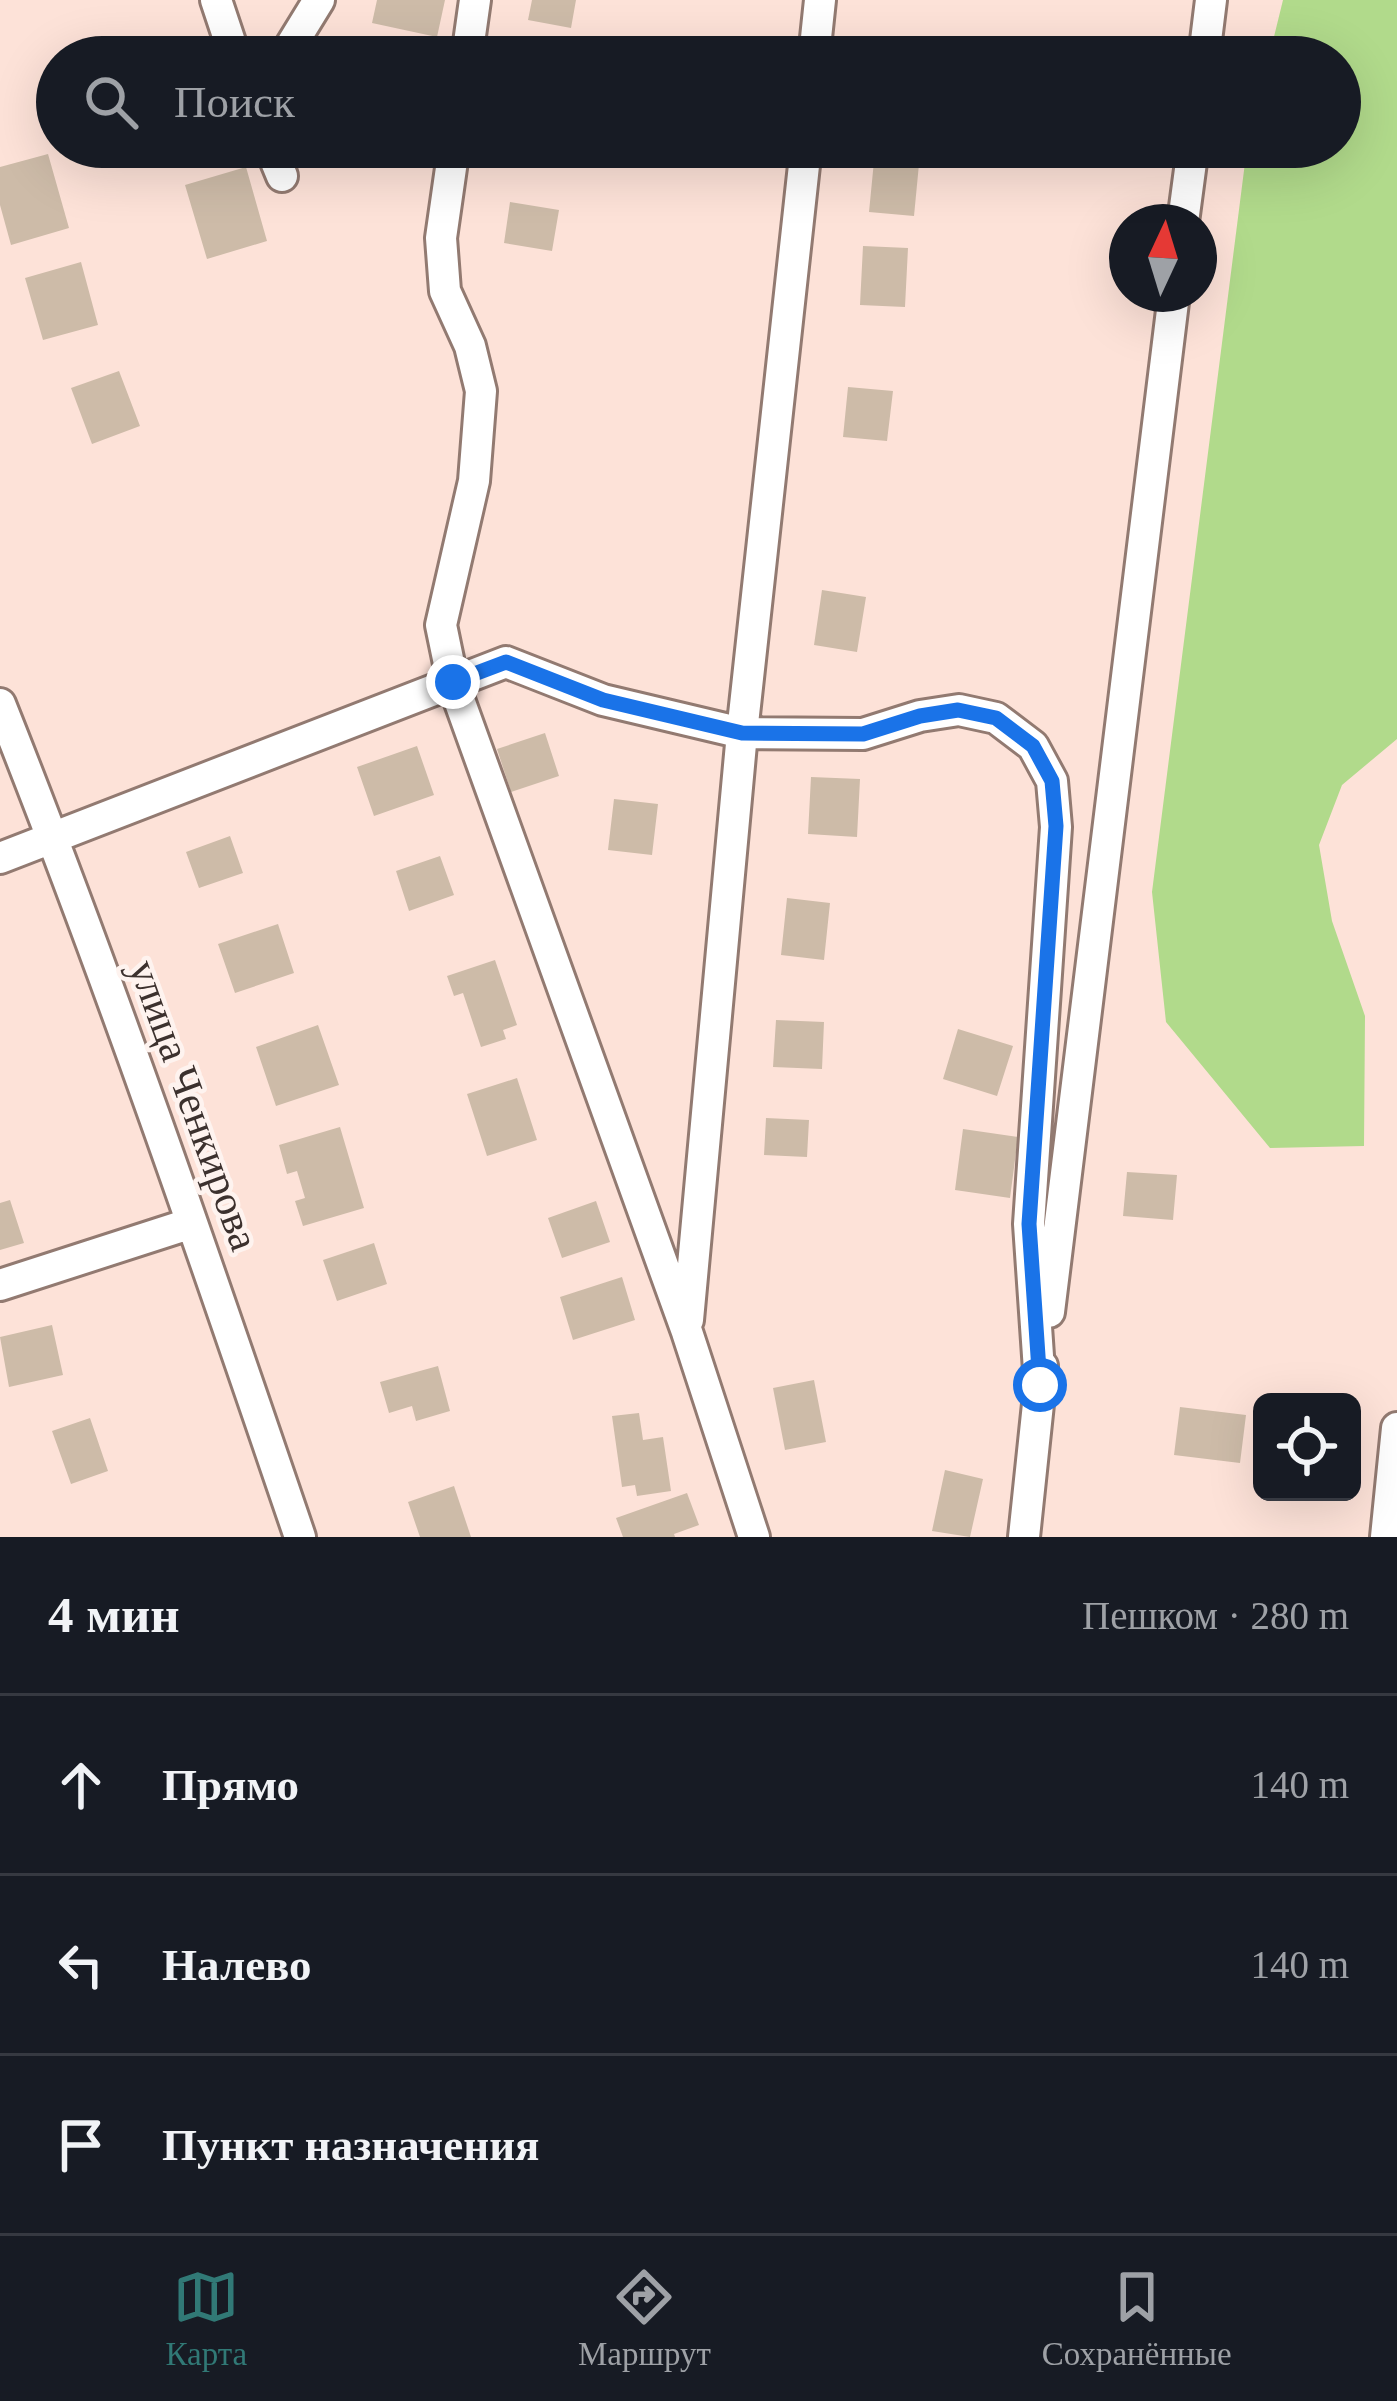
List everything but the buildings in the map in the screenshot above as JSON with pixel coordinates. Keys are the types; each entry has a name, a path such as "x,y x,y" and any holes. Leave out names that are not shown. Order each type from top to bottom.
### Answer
{"street":[{"path":"216,0 228,36"},
{"path":"297,36 319,0"},
{"path":"470,36 475,0"},
{"path":"816,36 820,0"},
{"path":"1207,36 1211,0"},
{"path":"278,168 282,176"},
{"path":"451,168 441,238 445,291 470,346 481,391 474,481 441,625 453,682 687,1332 754,1537"},
{"path":"687,1332 742,733 804,168"},
{"path":"1186,204 1190,168"},
{"path":"1024,1537 1172,312"},
{"path":"0,858 506,662 603,700 742,733 863,734 958,710 996,718 1033,746 1052,781 1056,826 1029,1224 1040,1385"},
{"name":"улица Ченкирова","path":"0,704 192,1223 300,1537"},
{"path":"0,1285 192,1223"},
{"path":"1386,1537 1397,1428"}],"green space":[{"path":"1283,0 1397,0 1397,739 1342,785 1319,845 1332,921 1365,1016 1364,1146 1270,1148 1166,1022 1152,892 1244,168 1361,168 1361,36 1274,36"}],"route":[{"path":"453,682 506,662 603,700 742,733 863,734 958,710 996,718 1033,746 1052,781 1056,826 1029,1224 1040,1385"}]}
